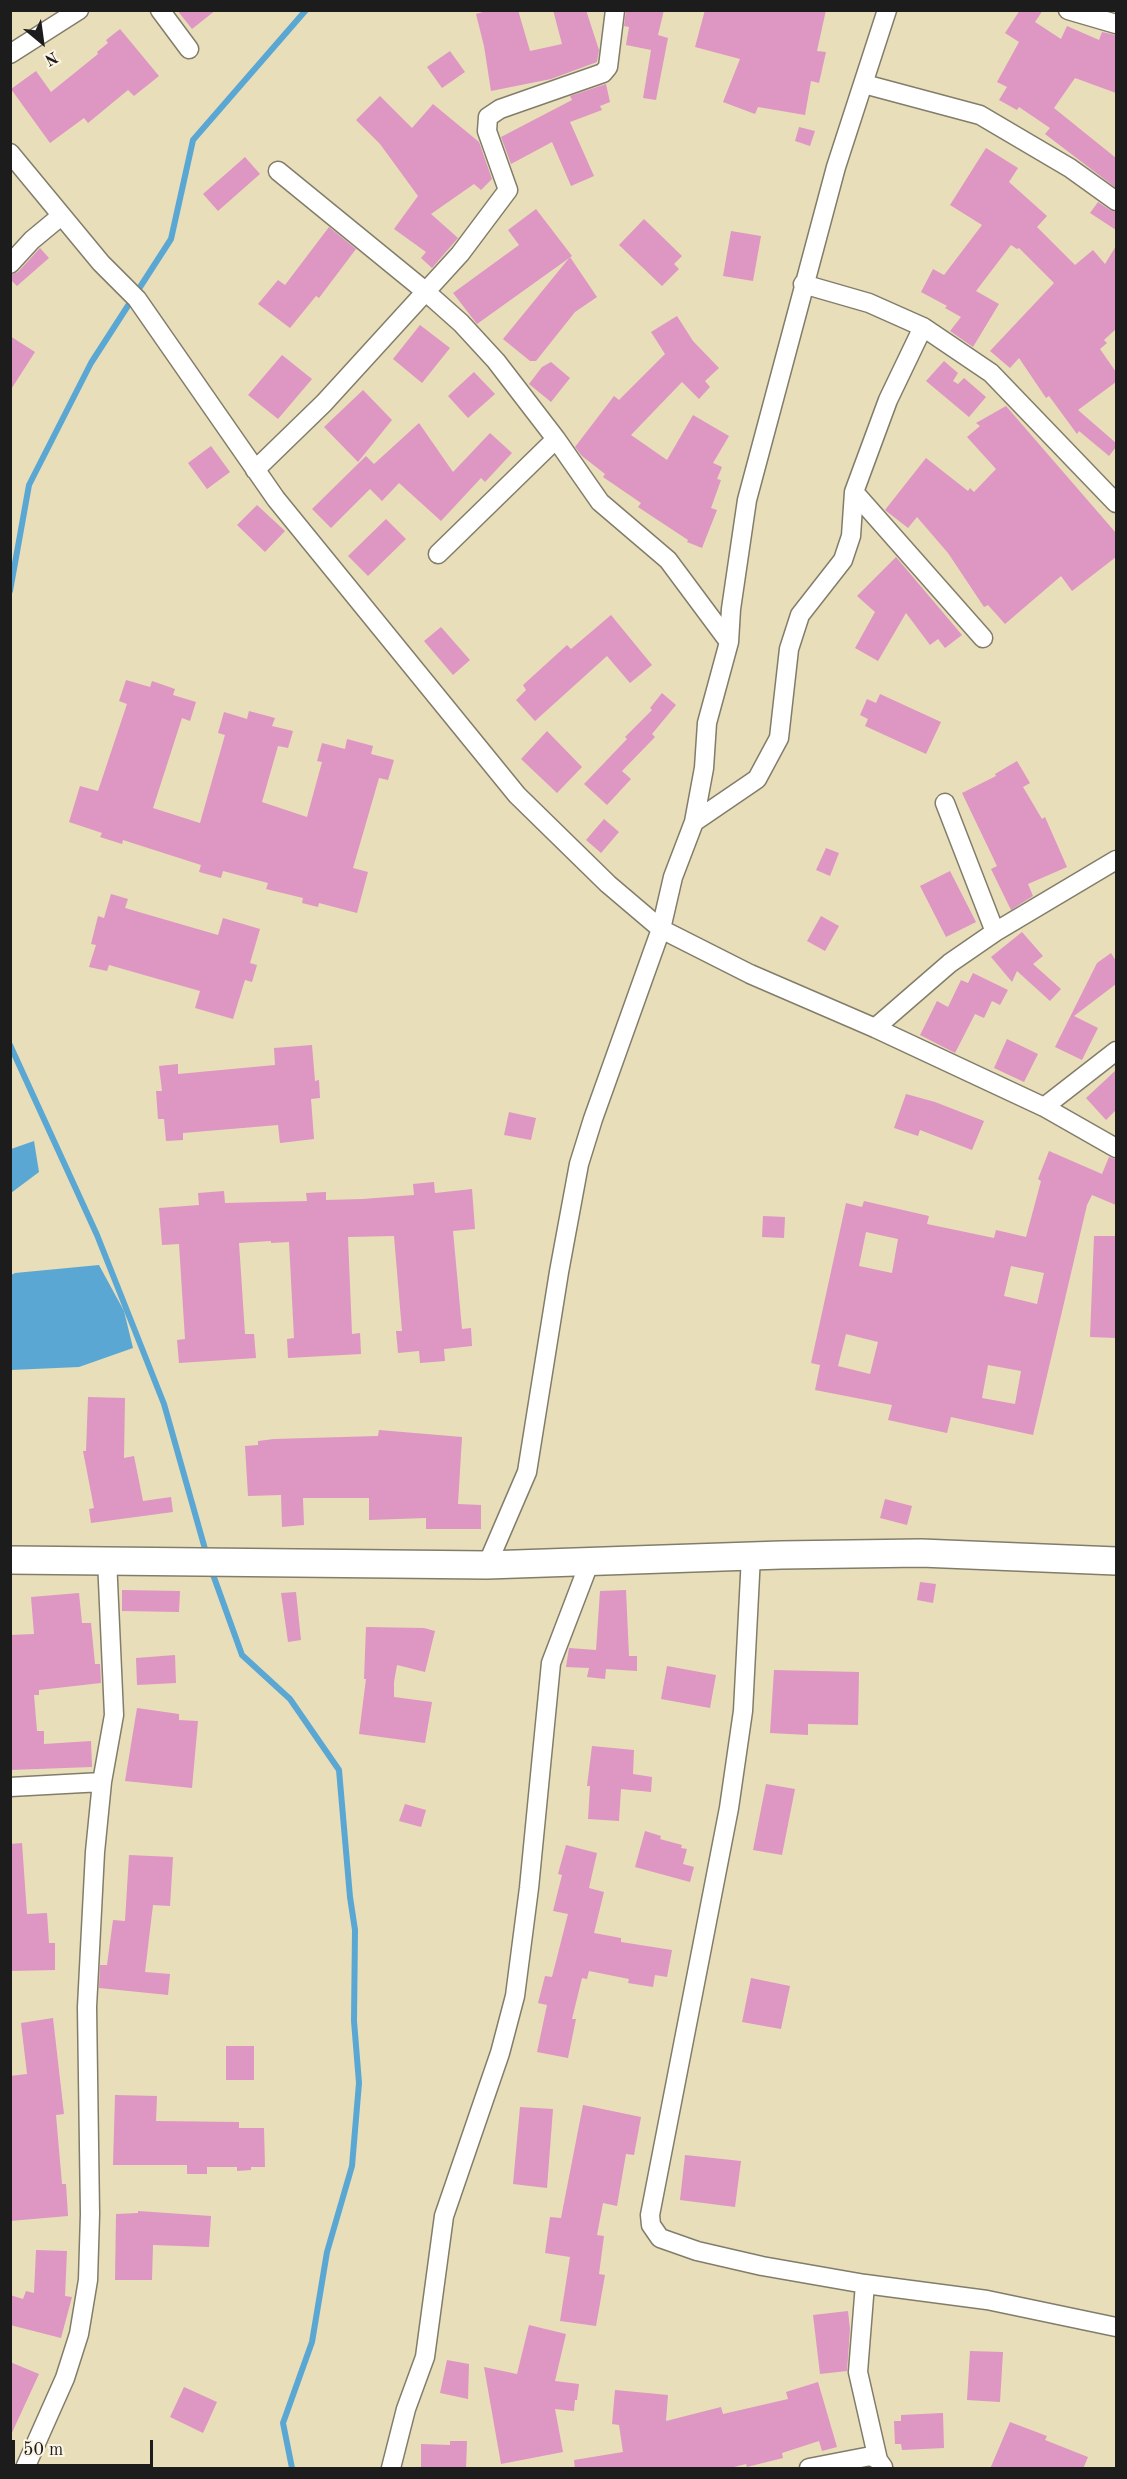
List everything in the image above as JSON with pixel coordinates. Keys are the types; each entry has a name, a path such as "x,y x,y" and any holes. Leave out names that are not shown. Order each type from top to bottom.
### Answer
{"main road":[{"path":"10,1560 107,1559 487,1565 921,1553 1116,1561"}],"street":[{"path":"10,54 79,10"},
{"path":"160,10 189,49"},
{"path":"255,470 324,403 460,255 508,190 487,130 488,117 500,109 603,73 608,67 615,10"},
{"path":"1068,10 1116,24"},
{"path":"487,1565 527,1472 579,1164 661,929 674,877 693,822 704,768 707,723 729,642 731,609 747,500 760,446 836,167 890,12"},
{"path":"864,84 980,115 1070,168 1116,201"},
{"path":"10,153 100,263 130,292 276,500 517,795 608,884 661,929 750,974 875,1028 1044,1107 1116,1148"},
{"path":"278,171 461,323 496,361 556,439 600,502 668,560 729,642"},
{"path":"10,264 32,240 61,216"},
{"path":"803,284 869,303 923,327 991,373 1116,503"},
{"path":"693,822 757,778 779,738 789,649 794,632 800,615 843,560 851,536 854,492 888,400 923,327"},
{"path":"438,554 556,439"},
{"path":"854,492 983,638"},
{"path":"945,803 995,932"},
{"path":"875,1028 950,963 995,932 1116,860"},
{"path":"1044,1107 1116,1052"},
{"path":"751,1556 743,1711 729,1808 650,2215 651,2225 660,2238 697,2251 762,2266 865,2284 987,2300 1116,2327"},
{"path":"25,2469 66,2378 79,2334 88,2280 90,2214 87,2007 95,1852 102,1782 114,1715 107,1559"},
{"path":"391,2469 406,2409 425,2357 444,2216 500,2053 515,1996 529,1888 551,1663 590,1561"},
{"path":"10,1787 102,1782"},
{"path":"865,2284 858,2372 881,2464"},
{"path":"809,2469 871,2456 881,2464"}],"water":[{"path":"34,1141 39,1172 11,1193 11,1149"},
{"path":"99,1265 124,1311 133,1348 79,1367 11,1370 11,1275"}],"building":[{"path":"177,10 216,10 192,29"},
{"path":"490,10 518,10 530,51 562,44 553,10 586,10 599,50 597,62 551,79 491,91 476,14"},
{"path":"626,10 664,10 658,35 668,38 656,100 643,98 651,50 626,45 629,27 624,26"},
{"path":"705,10 826,10 817,51 826,52 819,83 811,81 805,115 758,107 755,114 723,102 740,59 695,47"},
{"path":"1020,10 1043,10 1035,22 1061,39 1067,26 1099,40 1102,32 1116,35 1116,93 1075,78 1054,108 1116,158 1116,188 1045,134 1050,128 1019,107 1017,110 999,100 1007,87 997,82 1019,42 1005,33"},
{"path":"120,29 159,76 134,96 128,90 88,123 84,118 50,143 11,89 36,71 51,92 98,54 97,52 108,43 106,40"},
{"path":"450,51 465,72 442,88 427,67"},
{"path":"606,84 610,102 600,106 602,110 570,122 594,176 571,186 552,142 511,164 501,137 572,100 570,96"},
{"path":"380,96 412,128 433,104 479,142 492,179 481,190 474,184 431,214 458,238 432,268 421,258 426,252 394,229 418,196 380,144 356,120"},
{"path":"799,127 815,131 810,146 795,141"},
{"path":"986,148 1018,168 1009,182 1047,216 1037,227 1075,265 1093,250 1105,264 1116,246 1116,329 1104,340 1107,343 1100,349 1116,372 1116,382 1078,410 1116,443 1116,447 1109,456 1079,431 1077,434 1049,396 1046,398 1019,358 1010,368 990,351 1054,283 1019,248 1011,245 976,291 999,304 973,347 950,331 961,317 945,308 947,306 921,292 933,269 944,275 982,225 950,205"},
{"path":"245,157 260,174 218,211 203,194"},
{"path":"1098,202 1116,212 1116,230 1090,213"},
{"path":"536,209 572,256 477,324 453,293 519,245 508,230"},
{"path":"644,219 682,256 674,264 679,269 662,286 619,245"},
{"path":"329,227 356,249 319,298 316,296 290,328 258,304 278,280 285,285"},
{"path":"731,231 761,236 753,281 723,276"},
{"path":"40,248 49,258 17,286 10,279 10,275 18,272"},
{"path":"570,257 597,297 575,312 536,361 530,361 503,339"},
{"path":"677,316 693,341 719,368 705,381 710,387 699,399 682,382 631,435 667,460 693,415 729,436 713,463 722,467 717,479 721,480 711,508 717,510 702,548 687,542 688,540 638,507 641,503 603,477 605,474 582,456 575,447 614,396 619,400 665,354 651,332"},
{"path":"420,325 450,348 422,383 393,359"},
{"path":"10,336 35,352 10,391"},
{"path":"282,355 312,379 278,419 248,395"},
{"path":"944,361 958,373 953,381 958,384 964,378 986,397 969,417 926,381"},
{"path":"551,362 570,378 551,402 529,384 542,367"},
{"path":"474,372 495,394 468,418 448,396"},
{"path":"363,390 392,420 358,462 324,427"},
{"path":"1006,406 1116,533 1116,557 1072,591 1061,576 1005,624 988,605 984,607 948,553 917,517 908,528 885,510 926,458 968,491 970,488 974,492 996,469 967,437 980,426 976,423"},
{"path":"419,423 453,472 490,433 512,453 485,482 481,478 441,521 399,483 382,501 370,489 331,528 312,509 366,456 374,464"},
{"path":"211,446 230,472 207,489 188,463"},
{"path":"257,505 285,531 265,552 237,525"},
{"path":"386,519 406,539 368,576 348,556"},
{"path":"896,557 962,635 945,648 938,639 930,645 906,613 878,661 855,648 875,612 857,596"},
{"path":"611,615 652,665 630,683 607,656 535,721 516,700 526,690 523,685 567,645 571,649"},
{"path":"441,627 470,660 453,675 424,641"},
{"path":"126,680 150,687 152,681 175,689 173,695 196,702 190,721 182,718 153,808 200,823 225,735 218,733 224,712 247,719 249,711 275,718 272,726 293,731 288,748 278,746 262,802 307,817 322,762 317,761 322,743 345,749 347,739 373,746 371,754 394,760 388,780 379,778 353,868 368,872 357,913 319,903 318,907 302,903 303,898 266,889 268,883 223,871 221,878 199,872 201,865 123,840 122,844 100,837 102,833 69,822 80,786 98,791 127,704 119,701"},
{"path":"662,693 676,705 652,734 655,737 622,771 631,779 607,805 584,784 652,710 650,708"},
{"path":"880,694 941,722 926,754 865,726 868,719 860,715 867,699 876,703"},
{"path":"547,731 582,767 557,793 521,759"},
{"path":"1017,761 1030,783 1023,787 1042,819 1045,817 1067,867 1028,884 1033,896 1011,910 991,869 997,866 962,793 996,776 995,774"},
{"path":"604,819 619,832 601,853 586,840"},
{"path":"826,848 839,853 830,876 816,870"},
{"path":"950,871 976,922 946,937 920,886"},
{"path":"111,894 128,899 125,908 218,935 223,918 260,929 250,963 257,965 252,982 245,980 233,1019 195,1008 200,991 109,965 107,971 89,967 96,945 91,944 98,916 104,918"},
{"path":"821,916 839,926 825,951 807,941"},
{"path":"1022,932 1043,956 1033,964 1061,989 1050,1001 1017,971 1012,982 991,957"},
{"path":"1111,953 1116,961 1116,984 1074,1016 1098,1028 1082,1060 1055,1047 1097,963"},
{"path":"973,973 1008,990 1000,1005 992,1001 984,1018 975,1014 955,1053 920,1035 937,1001 948,1007 961,980 968,983"},
{"path":"1007,1039 1038,1054 1024,1082 994,1068"},
{"path":"312,1045 315,1081 319,1080 320,1098 311,1099 314,1139 280,1143 278,1125 183,1133 183,1140 166,1141 164,1119 158,1119 156,1091 162,1091 159,1066 178,1064 178,1074 275,1065 274,1048"},
{"path":"1116,1070 1116,1110 1106,1120 1086,1098"},
{"path":"906,1094 935,1102 984,1121 972,1150 920,1130 918,1136 894,1128"},
{"path":"509,1112 536,1118 531,1140 504,1135"},
{"path":"1049,1151 1102,1174 1109,1157 1116,1159 1116,1205 1092,1195 1087,1205 1033,1435 951,1417 947,1433 888,1420 892,1405 815,1390 820,1365 811,1363 846,1203 862,1207 864,1201 929,1216 927,1224 994,1238 996,1230 1026,1237 1041,1181 1038,1179","holes":["866,1232 898,1239 892,1273 859,1266","1011,1266 1044,1273 1037,1304 1004,1296","846,1334 878,1342 870,1374 838,1366","988,1365 1021,1371 1015,1404 982,1398"]},
{"path":"434,1182 435,1193 472,1189 475,1229 453,1231 462,1329 471,1328 472,1346 444,1349 445,1361 420,1363 419,1351 398,1353 396,1331 402,1331 394,1236 348,1237 352,1334 360,1333 361,1354 288,1358 287,1339 294,1338 289,1242 271,1243 271,1241 239,1243 245,1334 254,1334 256,1358 179,1363 177,1340 185,1339 179,1244 162,1245 159,1208 199,1205 198,1193 224,1191 225,1203 307,1201 306,1193 326,1192 326,1200 363,1199 414,1195 413,1184"},
{"path":"763,1216 785,1217 784,1238 762,1237"},
{"path":"1094,1236 1116,1236 1116,1338 1090,1337"},
{"path":"88,1397 125,1398 124,1458 134,1456 143,1501 171,1497 173,1512 91,1523 89,1509 94,1508 83,1451 86,1451"},
{"path":"379,1430 462,1437 458,1504 481,1505 481,1529 426,1529 426,1518 369,1520 369,1498 303,1498 304,1525 282,1527 281,1495 248,1496 245,1446 258,1445 258,1441 274,1439 378,1436"},
{"path":"885,1499 912,1506 907,1525 880,1518"},
{"path":"920,1582 936,1584 933,1603 917,1600"},
{"path":"122,1590 180,1591 179,1612 122,1611"},
{"path":"626,1590 629,1656 637,1656 637,1671 606,1669 605,1679 587,1677 589,1668 566,1667 569,1648 596,1650 600,1591"},
{"path":"296,1592 301,1640 288,1642 281,1593"},
{"path":"79,1593 82,1623 91,1623 95,1664 100,1664 101,1683 39,1690 39,1695 34,1695 37,1731 44,1731 44,1744 91,1741 92,1767 10,1770 10,1635 34,1634 31,1597"},
{"path":"366,1627 424,1628 435,1631 425,1672 397,1665 394,1682 394,1697 432,1702 425,1743 359,1734 366,1679 364,1679"},
{"path":"175,1655 176,1683 137,1685 136,1658"},
{"path":"667,1666 716,1675 710,1708 661,1699"},
{"path":"774,1670 859,1672 858,1725 808,1724 808,1735 770,1733"},
{"path":"137,1708 179,1714 179,1720 198,1721 192,1788 125,1781"},
{"path":"592,1746 634,1750 633,1774 652,1777 651,1792 621,1789 619,1821 588,1819 590,1786 587,1786"},
{"path":"766,1784 795,1789 782,1855 753,1850"},
{"path":"405,1804 426,1810 421,1827 399,1821"},
{"path":"645,1831 687,1849 683,1864 694,1867 690,1882 635,1867"},
{"path":"22,1843 27,1914 47,1913 49,1943 55,1943 55,1970 10,1971 10,1844"},
{"path":"566,1845 597,1853 589,1888 604,1892 594,1933 621,1938 621,1942 672,1950 667,1977 655,1975 653,1987 628,1983 629,1979 589,1971 587,1979 582,1978 572,2019 576,2019 568,2058 537,2052 547,2005 538,2003 545,1976 552,1977 568,1914 553,1911 562,1875 558,1874"},
{"path":"129,1855 173,1857 170,1906 153,1905 145,1972 170,1974 168,1995 99,1988 100,1965 107,1965 113,1920 125,1921"},
{"path":"751,1978 790,1986 781,2029 742,2022"},
{"path":"53,2018 64,2114 56,2115 62,2184 66,2184 68,2216 10,2221 10,2076 27,2074 21,2023"},
{"path":"226,2046 254,2046 254,2080 226,2080"},
{"path":"115,2095 157,2096 156,2121 239,2122 239,2128 264,2128 265,2167 251,2167 251,2170 237,2171 237,2167 207,2167 207,2174 187,2174 187,2165 113,2165"},
{"path":"583,2105 641,2117 634,2155 626,2154 617,2206 603,2203 597,2235 604,2236 599,2274 605,2275 596,2326 560,2321 570,2257 545,2253 550,2217 561,2218"},
{"path":"520,2107 553,2109 547,2188 513,2184"},
{"path":"685,2155 741,2161 735,2207 680,2200"},
{"path":"138,2211 211,2216 209,2247 153,2245 152,2280 115,2280 116,2214 138,2213"},
{"path":"36,2250 67,2251 65,2296 72,2297 61,2338 10,2325 10,2295 23,2299 26,2291 34,2293"},
{"path":"848,2311 850,2329 847,2371 820,2374 813,2315"},
{"path":"529,2325 566,2334 555,2381 579,2384 577,2400 575,2400 574,2411 555,2409 563,2452 501,2464 484,2367 517,2374"},
{"path":"970,2351 1003,2352 1000,2402 967,2400"},
{"path":"447,2360 469,2364 468,2399 440,2393"},
{"path":"10,2362 39,2374 10,2437"},
{"path":"818,2382 837,2447 822,2451 819,2441 782,2453 783,2458 747,2467 746,2464 726,2469 575,2469 574,2460 623,2452 619,2425 612,2424 615,2390 668,2395 666,2421 721,2407 723,2414 788,2399 786,2392"},
{"path":"184,2387 217,2402 203,2433 170,2417"},
{"path":"943,2413 944,2448 902,2450 901,2444 895,2444 894,2421 901,2421 901,2415"},
{"path":"1010,2422 1047,2436 1045,2440 1088,2457 1083,2469 990,2469"},
{"path":"450,2441 467,2441 466,2469 421,2469 421,2444 450,2445"}],"waterway":[{"path":"10,591 29,485 91,363 171,239 193,140 306,10"},
{"path":"10,1045 97,1235 164,1404 207,1556"},
{"path":"211,1569 242,1655 290,1699 339,1770 355,1930 354,2021 359,2083 352,2166 327,2252 312,2342 283,2423 292,2468"}]}
